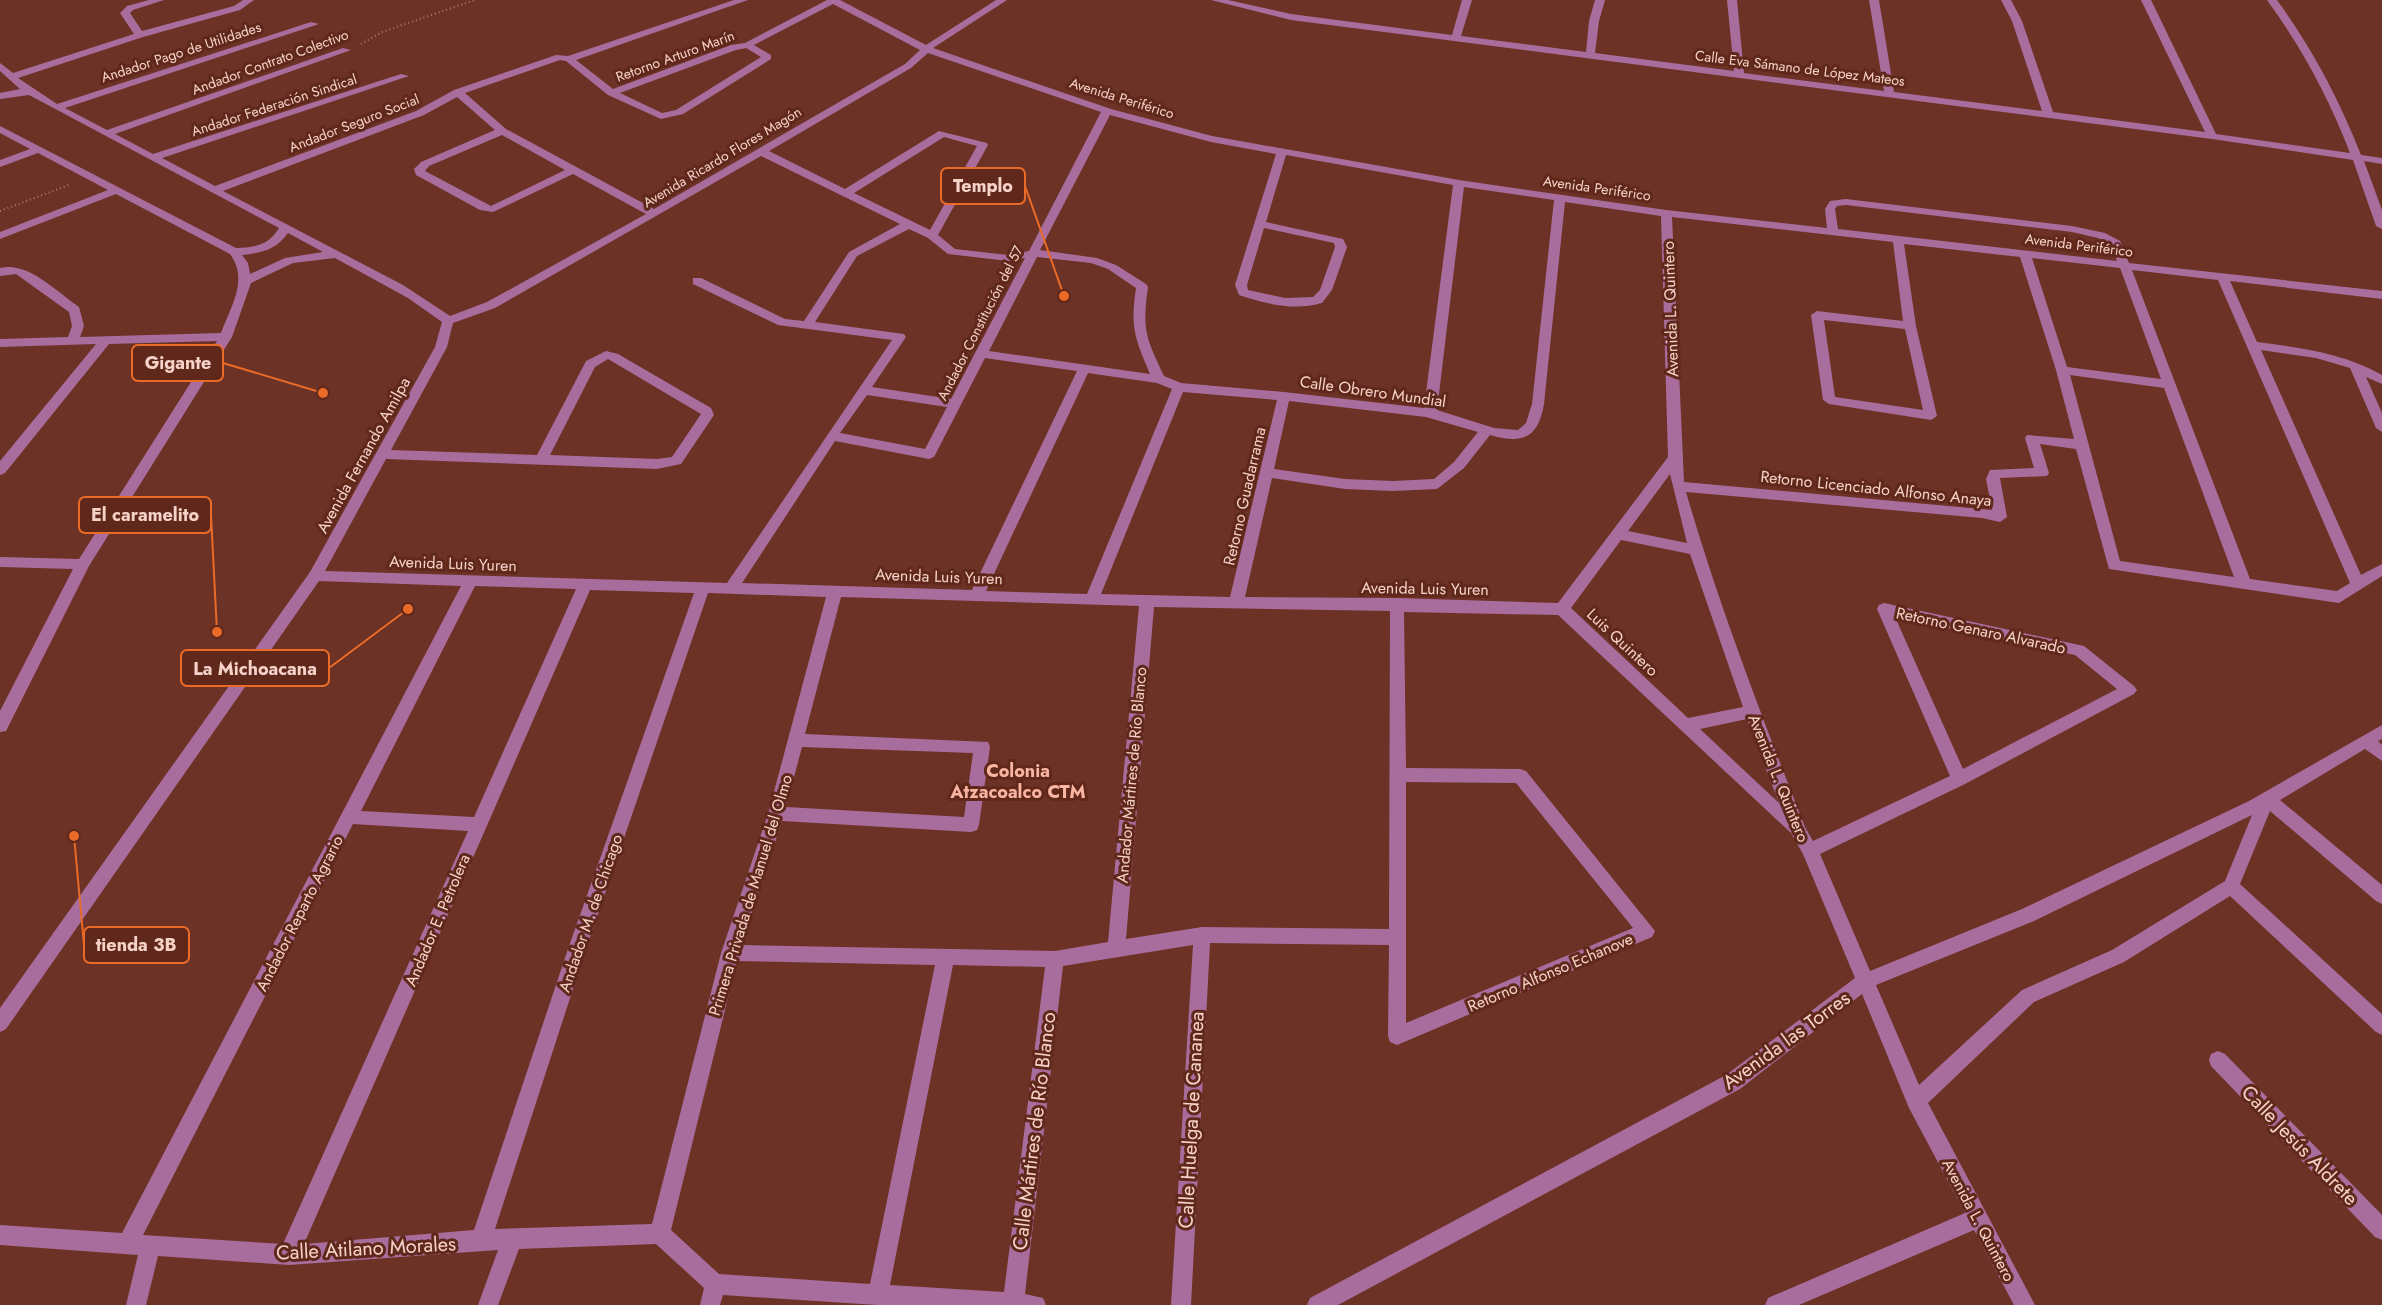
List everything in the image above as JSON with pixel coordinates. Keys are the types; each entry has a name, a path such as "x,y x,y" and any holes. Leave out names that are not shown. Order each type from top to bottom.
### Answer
{"street":[{"path":"140,35 125,13 130,9 159,0"},
{"path":"10,77 140,35 237,8 249,0"},
{"name":"Andador Seguro Social","path":"215,190 420,113 458,92 559,57 569,59 742,0"},
{"name":"Retorno Arturo Marín","path":"612,93 734,47 747,45 833,0"},
{"name":"Avenida Periférico","path":"833,0 926,49 1107,111 1211,139 1460,183 1666,213 2382,295"},
{"name":"Avenida Ricardo Flores Magón","path":"448,321 491,304 654,214 760,150 908,66 926,49 1002,0"},
{"name":"Calle Eva Sámano de López Mateos","path":"1216,0 1291,17 1889,93 2382,161"},
{"path":"1456,38 1467,0"},
{"path":"1590,55 1599,0"},
{"path":"1732,0 1739,74"},
{"path":"2006,0 2017,21 2048,114"},
{"path":"2146,0 2196,95 2212,136"},
{"path":"2272,0 2307,48 2358,157 2382,226"},
{"path":"1874,2 1889,93"},
{"name":"Andador Pago de Utilidades","path":"57,107 314,24"},
{"name":"Retorno Arturo Marín","path":"569,59 612,93 661,116 679,112 768,57 747,45"},
{"name":"Andador Contrato Colectivo","path":"107,133 346,50"},
{"path":"0,66 10,77 57,107 286,226 437,311 448,321"},
{"name":"Andador Federación Sindical","path":"152,158 404,76"},
{"path":"0,96 32,92"},
{"path":"458,92 502,131 654,214"},
{"name":"Andador Constitución del 57","path":"832,436 929,453 1107,111"},
{"path":"0,129 234,252 243,263 246,281 226,337 82,564 0,726"},
{"path":"502,131 424,164 418,169 420,173 484,208 493,208 572,170"},
{"path":"848,192 943,134 983,145 932,236"},
{"path":"0,164 37,150"},
{"path":"760,150 932,236 952,252 1008,258 1034,253 1093,260 1112,267 1142,287 1138,317 1140,336 1159,379"},
{"path":"1260,224 1339,241 1341,247 1322,296 1315,303 1304,304 1243,292 1241,285 1282,152"},
{"path":"1430,414 1440,320 1460,183"},
{"path":"0,236 118,190"},
{"name":"Calle Obrero Mundial","path":"982,354 1159,379 1179,387 1284,396 1430,414 1487,430 1518,435 1527,431 1535,418 1538,404 1560,197"},
{"path":"1833,231 1830,209 1834,203 1846,202 2060,228 2110,238 2116,243 2127,266 2244,583"},
{"name":"Avenida L. Quintero","path":"1666,213 1675,458 1678,486 1696,550 1752,712 1798,830 1916,1101 2025,1305"},
{"path":"807,326 853,254 909,224"},
{"path":"234,252 264,248 280,238 286,226"},
{"path":"1898,238 1910,326 1930,416 1829,400 1817,315 1910,326"},
{"path":"2025,254 2062,370 2114,565 2338,597 2382,569"},
{"path":"246,281 287,260 302,256 339,256"},
{"path":"0,272 11,269 20,271 75,310 78,326 72,342"},
{"path":"2223,278 2358,584"},
{"path":"697,281 782,322 900,337 731,588"},
{"name":"Avenida Fernando Amilpa","path":"0,1023 315,576 441,347 448,321"},
{"path":"0,343 226,337"},
{"path":"0,470 105,341"},
{"path":"2252,345 2316,354 2355,365 2382,380"},
{"path":"382,454 542,460 668,464 676,461 708,415 706,411 624,363 606,355 590,364 542,460"},
{"path":"2355,365 2382,428"},
{"path":"977,595 1084,369"},
{"path":"2062,370 2171,385"},
{"path":"1092,599 1179,387"},
{"path":"863,390 956,404"},
{"name":"Retorno Guadarrama","path":"1236,603 1284,396"},
{"path":"1265,472 1345,484 1393,486 1437,484 1459,465 1487,430"},
{"name":"Retorno Licenciado Alfonso Anaya","path":"1678,486 1982,513 2000,517 1993,479 1995,473 2042,473 2032,438 2083,445"},
{"name":"Luis Quintero","path":"1675,458 1562,609 1798,830"},
{"path":"1618,534 1696,550"},
{"path":"0,562 82,564"},
{"name":"Avenida Luis Yuren","path":"315,576 1147,601 1397,604 1562,609"},
{"name":"Andador Reparto Agrario","path":"127,1245 471,582"},
{"name":"Andador E. Petrolera","path":"289,1255 432,933 477,824 585,585"},
{"name":"Andador M. de Chicago","path":"481,1240 577,950 703,587"},
{"name":"Primera Privada de Manuel del Olmo","path":"660,1234 730,952 776,814 835,592"},
{"name":"Andador Mártires de Río Blanco","path":"1116,949 1147,601"},
{"name":"Retorno Alfonso Echanove","path":"1397,604 1396,1036 1646,931 1521,776 1397,775"},
{"name":"Retorno Genaro Alvarado","path":"1809,851 1959,779 2129,690 2079,650 1884,609 1959,779"},
{"path":"1686,725 1752,712"},
{"name":"Avenida las Torres","path":"1317,1305 1733,1082 1865,981 2028,915 2267,800 2382,731"},
{"path":"776,814 971,825 982,747 796,740"},
{"path":"2366,741 2382,754"},
{"path":"1916,1101 2028,996 2118,956 2231,886 2267,800 2382,896"},
{"path":"348,817 477,824"},
{"path":"2231,886 2382,1026"},
{"path":"730,952 1055,959 1202,935 1398,937"},
{"name":"Calle Huelga de Cananea","path":"1181,1305 1202,935"},
{"path":"878,1295 946,957"},
{"name":"Calle Mártires de Río Blanco","path":"1013,1304 1055,959"},
{"path":"0,1005 29,979"},
{"name":"Calle Jesús Aldrete","path":"2218,1060 2382,1230"},
{"path":"1775,1305 1977,1218"},
{"path":"660,1234 715,1284 1036,1305"},
{"name":"Calle Atilano Morales","path":"0,1235 289,1255 481,1240 660,1234"},
{"path":"488,1305 512,1239"},
{"path":"136,1305 150,1246"},
{"path":"710,1305 715,1284"}],"path":[{"name":"Andador Contrato Colectivo","path":"346,50 382,32 475,0"},
{"path":"0,212 93,177"}],"place":[{"name":"Templo","path":"1064,296"},
{"name":"Gigante","path":"323,393"},
{"name":"La Michoacana","path":"408,609"},
{"name":"El caramelito","path":"217,632"},
{"name":"tienda 3B","path":"74,836"}],"district":[{"name":"Colonia Atzacoalco CTM","path":"1018,781"}]}
